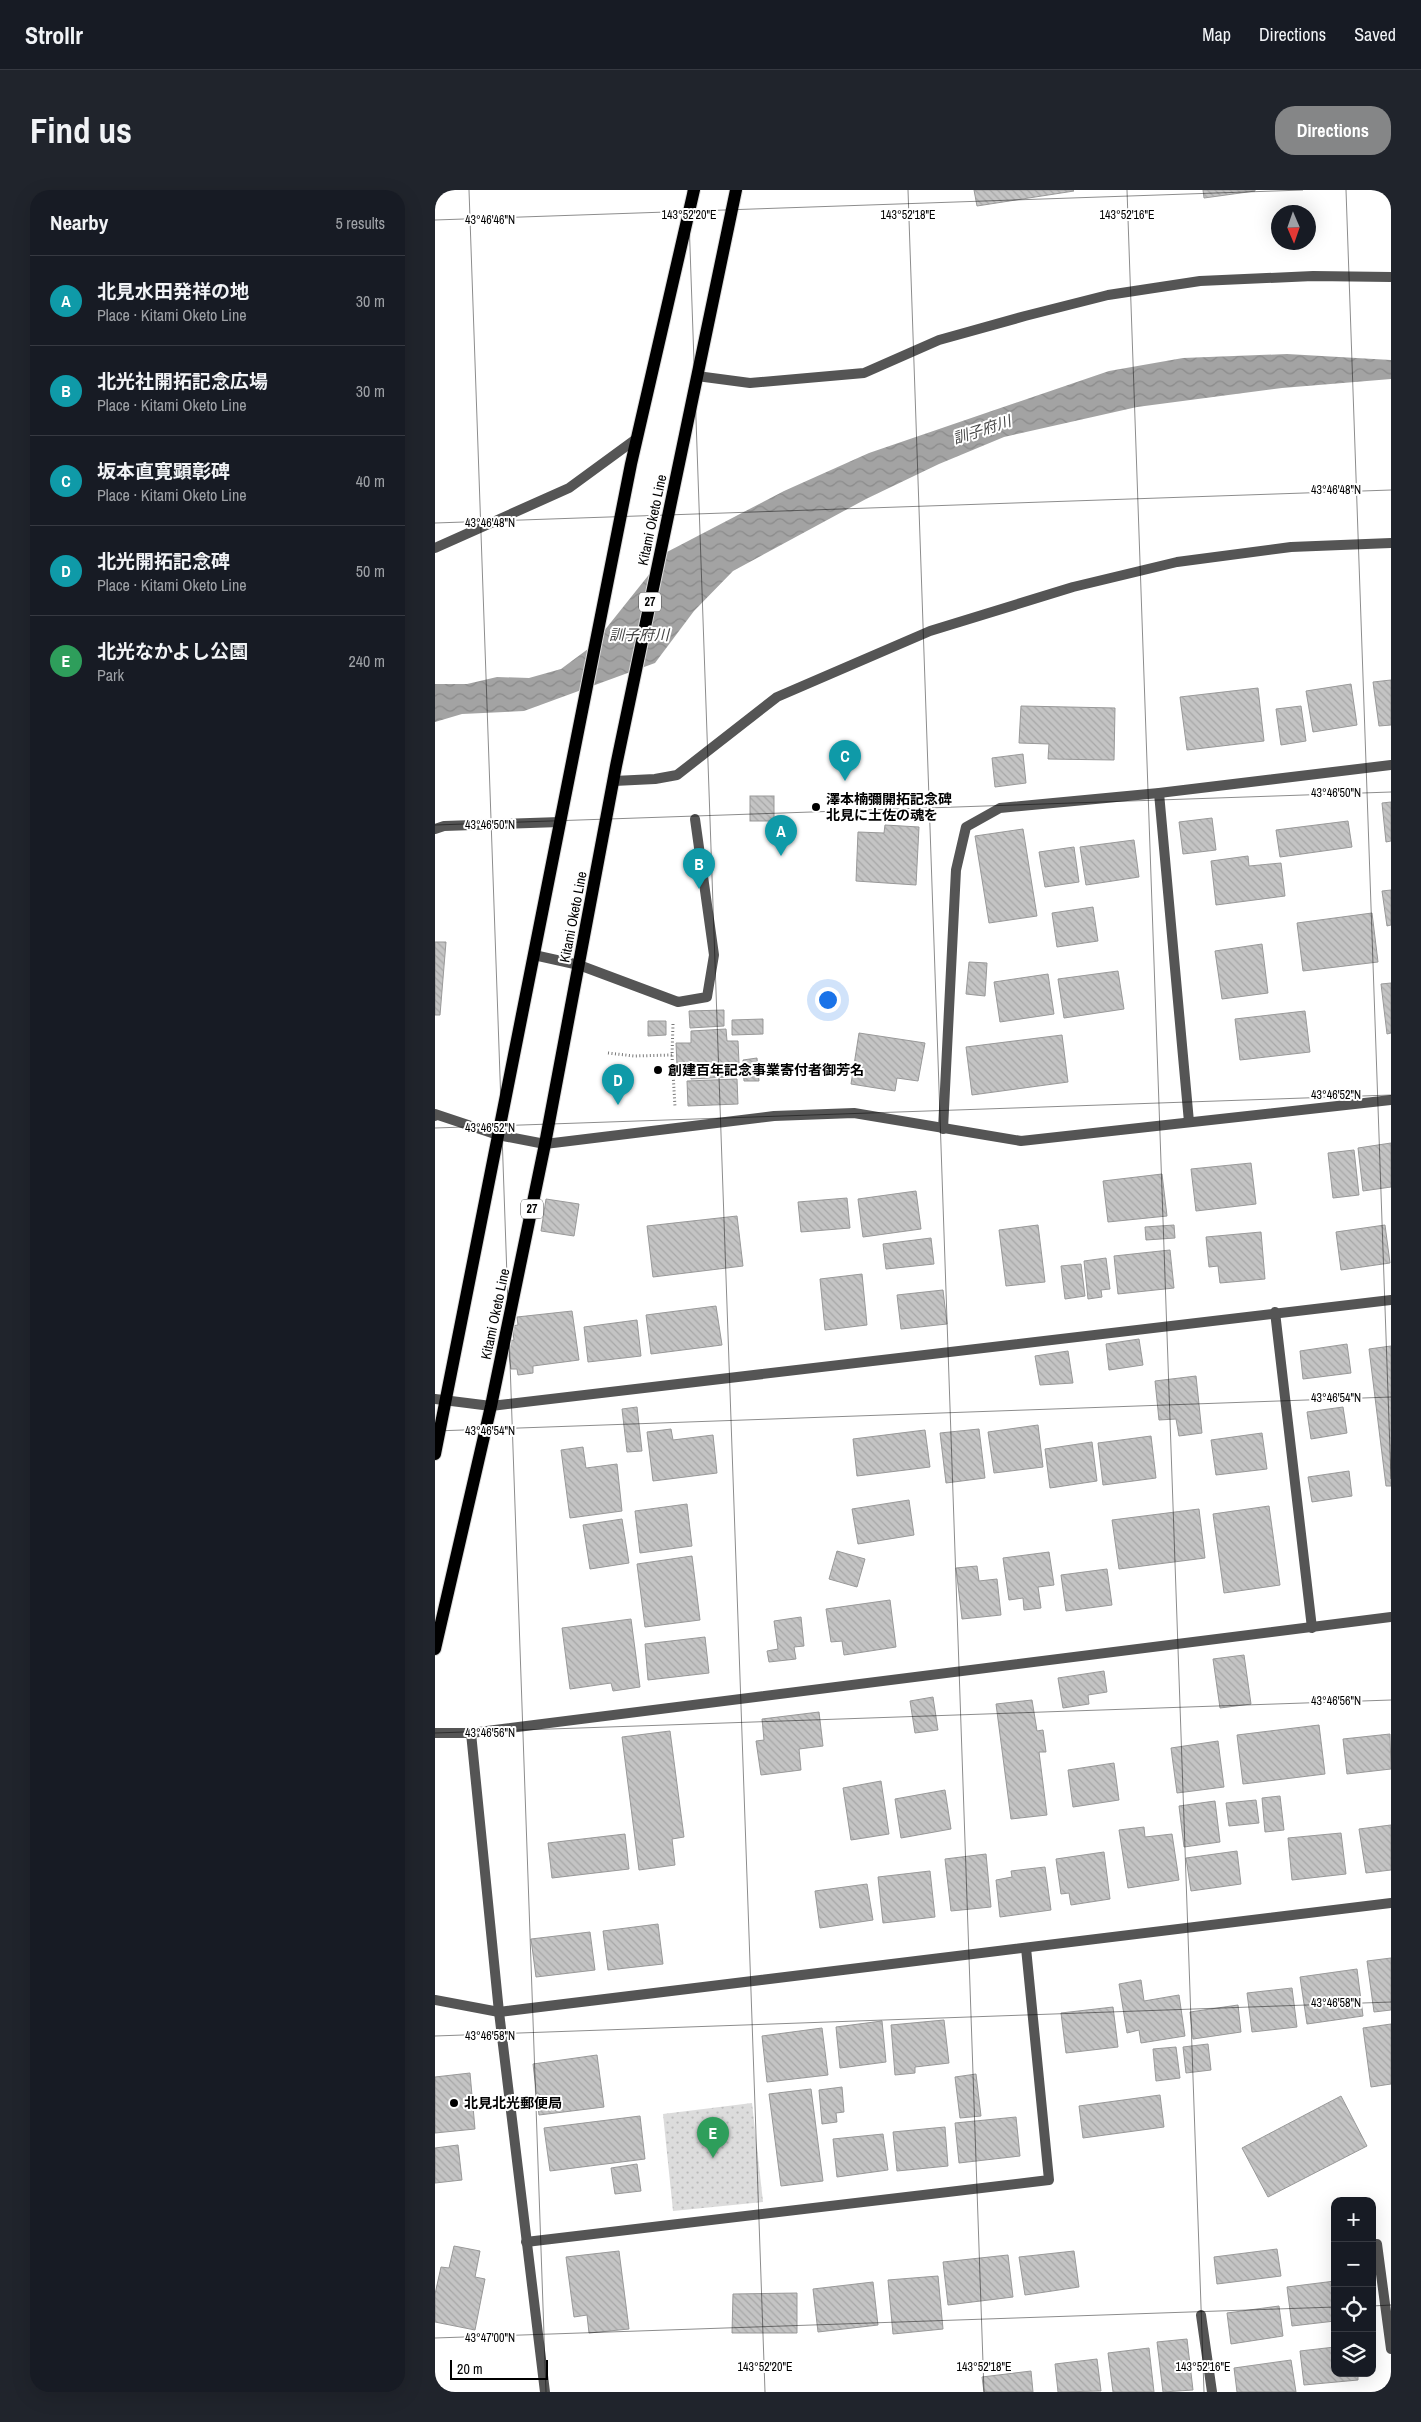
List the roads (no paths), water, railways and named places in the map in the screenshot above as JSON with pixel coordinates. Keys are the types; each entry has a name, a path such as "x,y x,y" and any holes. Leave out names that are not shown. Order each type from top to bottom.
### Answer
{"main road":[{"path":"435,1454 441,1400 498,1135 560,822 564,793 636,438 693,190"},
{"name":"Kitami Oketo Line","path":"435,1649 491,1406 545,1144 616,766 736,190"}],"street":[{"path":"697,376 750,383 865,373 939,340 1025,316 1108,295 1200,281 1313,276 1391,277"},
{"path":"435,548 569,488 636,438"},
{"path":"613,781 655,779 677,775 777,697 930,631 1073,587 1177,562 1291,547 1391,543"},
{"path":"943,1129 956,870 965,827 1000,808 1159,793 1391,764"},
{"path":"1159,793 1189,1122"},
{"path":"534,955 579,965 679,1002 707,997 713,955 695,819"},
{"path":"435,829 444,826 560,822"},
{"path":"435,1116 435,1114 498,1135 545,1144 774,1116 854,1113 1021,1141 1391,1100"},
{"path":"441,1400 491,1406 1275,1312 1391,1300"},
{"path":"1275,1312 1312,1628"},
{"path":"435,1733 471,1733 1391,1617"},
{"path":"471,1733 499,2012 545,2392"},
{"path":"435,2000 499,2012 1391,1903"},
{"path":"527,2242 1049,2180 1026,1948"},
{"path":"1377,2244 1391,2349"},
{"path":"1201,2315 1212,2392"}],"water":[{"name":"訓子府川","path":"1287,354 1391,360 1391,379 1282,388 1137,407 1004,437 939,464 866,499 733,571 694,611 655,663 524,711 462,714 435,722 435,684 467,684 497,677 529,678 561,669 592,646 667,552 784,491 869,453 1109,371 1183,358"}],"place":[{"name":"坂本直寛顕彰碑","path":"845,781"},
{"name":"澤本楠彌開拓記念碑 北見に土佐の魂を","path":"816,807"},
{"name":"北見水田発祥の地","path":"781,856"},
{"name":"北光社開拓記念広場","path":"699,889"},
{"name":"創建百年記念事業寄付者御芳名","path":"658,1070"},
{"name":"北光開拓記念碑","path":"618,1105"},
{"name":"北見北光郵便局","path":"454,2103"},
{"name":"北光なかよし公園","path":"713,2158"}]}
